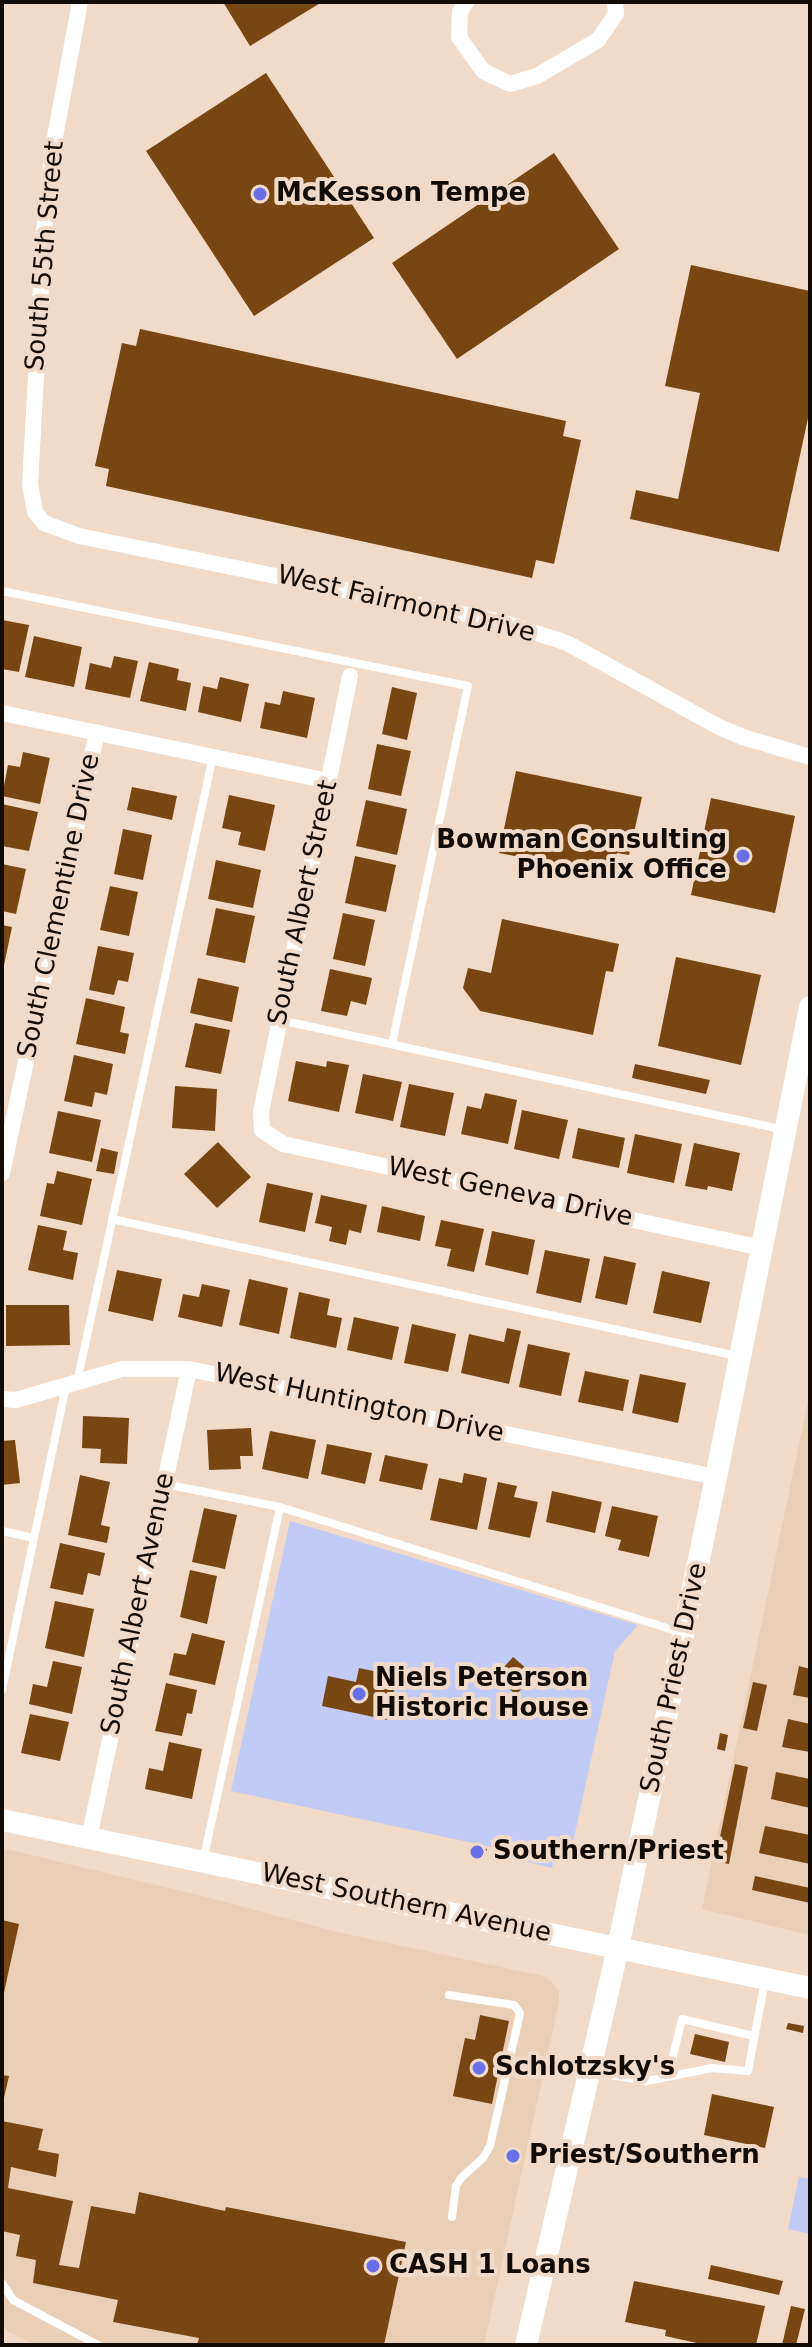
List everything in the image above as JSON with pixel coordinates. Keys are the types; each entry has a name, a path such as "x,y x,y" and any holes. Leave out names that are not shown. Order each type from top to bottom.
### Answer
{"main road":[{"name":"South Priest Drive","path":"526,2345 618,1948 810,1007"},
{"name":"West Southern Avenue","path":"2,1820 810,1988"}],"street":[{"name":"South 55th Street","path":"35,512 30,484 44,232 52,153 80,2"},
{"path":"466,2 460,12 459,37 483,71 510,84 537,76 598,40 616,14 615,2"},
{"name":"West Fairmont Drive","path":"35,512 44,523 79,536 489,619 554,638 719,727 810,757"},
{"name":"South Albert Street","path":"262,1130 261,1112 350,676"},
{"path":"2,713 329,781"},
{"name":"South Clementine Drive","path":"2,1173 97,732"},
{"name":"West Geneva Drive","path":"262,1130 283,1144 762,1248"},
{"name":"West Huntington Drive","path":"2,1399 16,1400 122,1369 189,1369 716,1477"},
{"name":"South Albert Avenue","path":"89,1838 189,1369"}],"lane":[{"path":"2,591 468,686 392,1044"},
{"path":"2,1690 34,1538 112,1219 213,756"},
{"path":"280,1020 786,1130"},
{"path":"112,1219 741,1357"},
{"path":"165,1484 280,1507 684,1633"},
{"path":"203,1862 280,1507"},
{"path":"2,1531 34,1538"},
{"path":"590,2072 647,2081 712,2068 748,2071 765,1978"},
{"path":"449,1995 514,2005 520,2013 490,2146 483,2158 456,2186 452,2217"},
{"path":"668,2077 682,2019 754,2036"},
{"path":"2,2283 13,2300 98,2345"}],"shaded area":[{"path":"810,1392 810,1935 702,1909"},
{"path":"290,1521 638,1625 615,1651 569,1860 554,1857 552,1868 528,1862 528,1856 231,1791"},
{"path":"2,1848 337,1932 543,1976 552,1982 559,1991 559,2002 484,2345 35,2345 7,2331 2,2323"},
{"path":"799,2177 810,2179 810,2234 788,2229"}],"building":[{"path":"223,2 322,2 250,46"},
{"name":"McKesson Tempe","path":"266,73 374,238 254,316 146,151"},
{"name":"McKesson Tempe","path":"554,153 619,249 457,359 392,263"},
{"path":"691,265 810,291 810,409 779,552 630,519 636,490 678,499 700,393 665,386"},
{"path":"140,329 566,421 563,436 581,440 554,564 536,560 532,578 106,486 109,469 95,466 122,343 136,346"},
{"path":"2,620 29,625 19,672 2,669"},
{"path":"34,636 82,647 74,687 25,677"},
{"path":"114,656 138,661 130,698 85,689 90,663 111,668"},
{"path":"149,662 179,669 177,680 191,683 186,711 140,701"},
{"path":"220,677 249,684 241,722 198,712 203,686 217,689"},
{"path":"392,687 417,693 407,740 382,734"},
{"path":"283,691 315,698 307,738 260,728 265,702 280,705"},
{"path":"377,744 411,751 401,796 368,789"},
{"path":"23,752 50,758 40,804 2,796 8,765 20,767"},
{"path":"516,771 642,797 629,855 617,853 614,865 604,863 603,873 499,853"},
{"path":"132,787 177,796 172,820 127,810"},
{"path":"229,795 275,805 265,851 238,845 241,832 222,828"},
{"name":"Bowman Consulting Phoenix Office","path":"711,798 795,816 775,913 691,895"},
{"path":"366,800 407,809 397,855 356,846"},
{"path":"2,804 38,812 29,851 2,846"},
{"path":"123,829 152,835 143,880 114,874"},
{"path":"355,856 396,865 386,912 345,903"},
{"path":"216,860 261,870 253,908 208,899"},
{"path":"2,864 26,869 16,914 2,911"},
{"path":"110,886 138,892 129,936 100,930"},
{"path":"216,908 255,916 245,963 206,955"},
{"path":"343,913 375,920 365,966 333,959"},
{"path":"502,919 619,944 613,972 606,971 593,1035 480,1011 463,988 468,968 491,973"},
{"path":"2,925 12,927 3,970 2,969"},
{"path":"98,946 134,953 128,982 118,980 114,995 89,990"},
{"path":"676,957 761,975 741,1065 658,1046"},
{"path":"330,969 372,978 366,1005 351,1001 347,1016 321,1011"},
{"path":"198,978 239,987 232,1022 190,1013"},
{"path":"86,998 125,1007 120,1032 129,1034 125,1054 76,1044"},
{"path":"195,1023 230,1030 221,1074 185,1067"},
{"path":"74,1055 113,1064 107,1095 95,1092 92,1107 64,1101"},
{"path":"296,1061 326,1067 327,1061 349,1065 339,1112 288,1101"},
{"path":"635,1064 710,1080 706,1094 632,1078"},
{"path":"363,1074 402,1082 393,1121 355,1113"},
{"path":"409,1084 454,1093 445,1136 400,1127"},
{"path":"175,1086 217,1089 215,1131 172,1128"},
{"path":"485,1093 517,1100 508,1144 461,1134 467,1106 481,1109"},
{"path":"522,1110 568,1120 559,1159 514,1149"},
{"path":"58,1111 101,1120 92,1162 49,1153"},
{"path":"578,1128 625,1138 619,1168 572,1158"},
{"path":"635,1134 682,1144 674,1183 627,1173"},
{"path":"218,1142 251,1177 217,1208 184,1174"},
{"path":"694,1143 740,1153 732,1191 708,1186 707,1190 685,1186"},
{"path":"101,1148 118,1152 114,1174 96,1171"},
{"path":"57,1171 92,1179 82,1225 40,1216 47,1183 54,1184"},
{"path":"267,1183 313,1193 305,1232 259,1222"},
{"path":"321,1195 367,1205 361,1233 349,1230 346,1245 329,1241 332,1227 315,1223"},
{"path":"382,1206 425,1216 420,1241 377,1232"},
{"path":"441,1220 484,1229 474,1272 447,1266 451,1249 435,1246"},
{"path":"38,1225 67,1231 63,1250 78,1253 73,1280 28,1270"},
{"path":"492,1231 535,1240 528,1275 485,1265"},
{"path":"545,1250 590,1259 581,1303 536,1293"},
{"path":"604,1256 636,1263 627,1305 595,1298"},
{"path":"117,1270 162,1279 153,1321 108,1311"},
{"path":"662,1271 710,1282 701,1323 653,1313"},
{"path":"249,1279 288,1288 279,1334 239,1325"},
{"path":"202,1284 230,1290 222,1327 178,1317 183,1294 199,1297"},
{"path":"299,1292 330,1299 327,1315 342,1318 336,1348 290,1338"},
{"path":"6,1305 69,1305 70,1345 6,1346"},
{"path":"354,1317 399,1327 392,1360 347,1350"},
{"path":"412,1324 456,1334 448,1372 404,1363"},
{"path":"507,1328 521,1331 509,1384 461,1373 469,1334 504,1342"},
{"path":"528,1344 570,1353 561,1396 519,1387"},
{"path":"585,1371 629,1380 623,1411 578,1402"},
{"path":"640,1374 686,1383 678,1423 632,1413"},
{"path":"83,1416 129,1418 127,1464 100,1463 101,1449 82,1448"},
{"path":"251,1428 253,1456 240,1456 241,1469 209,1470 207,1430"},
{"path":"270,1431 316,1440 308,1479 262,1469"},
{"path":"15,1440 20,1483 2,1485 2,1441"},
{"path":"327,1444 372,1453 365,1484 321,1474"},
{"path":"385,1455 428,1464 422,1490 379,1481"},
{"path":"464,1473 487,1478 477,1530 430,1520 439,1478 462,1483"},
{"path":"80,1475 110,1482 101,1525 110,1527 107,1543 68,1535"},
{"path":"498,1482 517,1486 514,1497 538,1502 530,1538 488,1529"},
{"path":"552,1491 602,1502 595,1533 546,1522"},
{"path":"612,1506 658,1516 649,1557 618,1550 621,1540 605,1536"},
{"path":"204,1508 237,1515 225,1569 192,1562"},
{"path":"60,1543 105,1553 100,1576 88,1573 83,1595 50,1588"},
{"path":"190,1570 217,1576 207,1624 180,1617"},
{"path":"55,1601 94,1609 84,1657 45,1648"},
{"path":"192,1633 225,1641 215,1685 169,1675 174,1653 186,1655"},
{"path":"513,1657 534,1675 516,1695 496,1676"},
{"path":"53,1661 82,1667 72,1714 29,1704 33,1684 47,1687"},
{"path":"799,1666 810,1669 810,1698 793,1695"},
{"name":"Niels Peterson Historic House","path":"359,1668 397,1676 388,1720 322,1706 328,1676 356,1682"},
{"path":"753,1682 767,1685 757,1731 743,1728"},
{"path":"166,1683 197,1690 192,1714 187,1713 182,1736 155,1731"},
{"path":"30,1714 69,1722 60,1761 21,1753"},
{"path":"788,1719 810,1724 810,1752 782,1747"},
{"path":"720,1733 728,1735 725,1751 717,1749"},
{"path":"169,1742 202,1749 192,1799 145,1789 149,1768 163,1771"},
{"path":"735,1764 748,1767 729,1864 715,1861"},
{"path":"776,1772 810,1779 810,1808 771,1799"},
{"path":"765,1826 810,1835 810,1864 759,1853"},
{"path":"471,1845 487,1849 485,1856 469,1853"},
{"path":"755,1876 810,1888 810,1903 752,1890"},
{"path":"2,1920 19,1924 3,1997 2,1997"},
{"name":"Schlotzsky's","path":"480,2015 509,2021 492,2104 453,2096 465,2038 475,2040"},
{"path":"788,2023 804,2026 803,2033 786,2029"},
{"path":"695,2034 729,2042 725,2062 690,2054"},
{"path":"2,2075 9,2076 3,2102 2,2102"},
{"path":"712,2094 774,2107 765,2148 704,2135"},
{"path":"2,2121 43,2129 38,2150 59,2154 56,2177 11,2167 8,2188 73,2201 59,2265 79,2268 91,2206 135,2214 139,2192 225,2211 226,2207 406,2242 384,2345 197,2345 199,2338 113,2322 118,2300 33,2283 36,2260 16,2256 20,2235 2,2231"},
{"path":"510,2147 518,2148 516,2164 507,2162"},
{"path":"711,2265 783,2281 779,2295 708,2279"},
{"path":"634,2281 765,2306 756,2345 706,2345 665,2336 666,2330 625,2322"},
{"path":"791,2306 805,2309 796,2345 782,2345"}],"place":[{"name":"McKesson Tempe","path":"260,194"},
{"name":"Bowman Consulting Phoenix Office","path":"743,856"},
{"name":"Niels Peterson Historic House","path":"359,1694"},
{"name":"Southern/Priest","path":"477,1852"},
{"name":"Schlotzsky's","path":"479,2068"},
{"name":"Priest/Southern","path":"513,2156"},
{"name":"CASH 1 Loans","path":"373,2266"}]}
